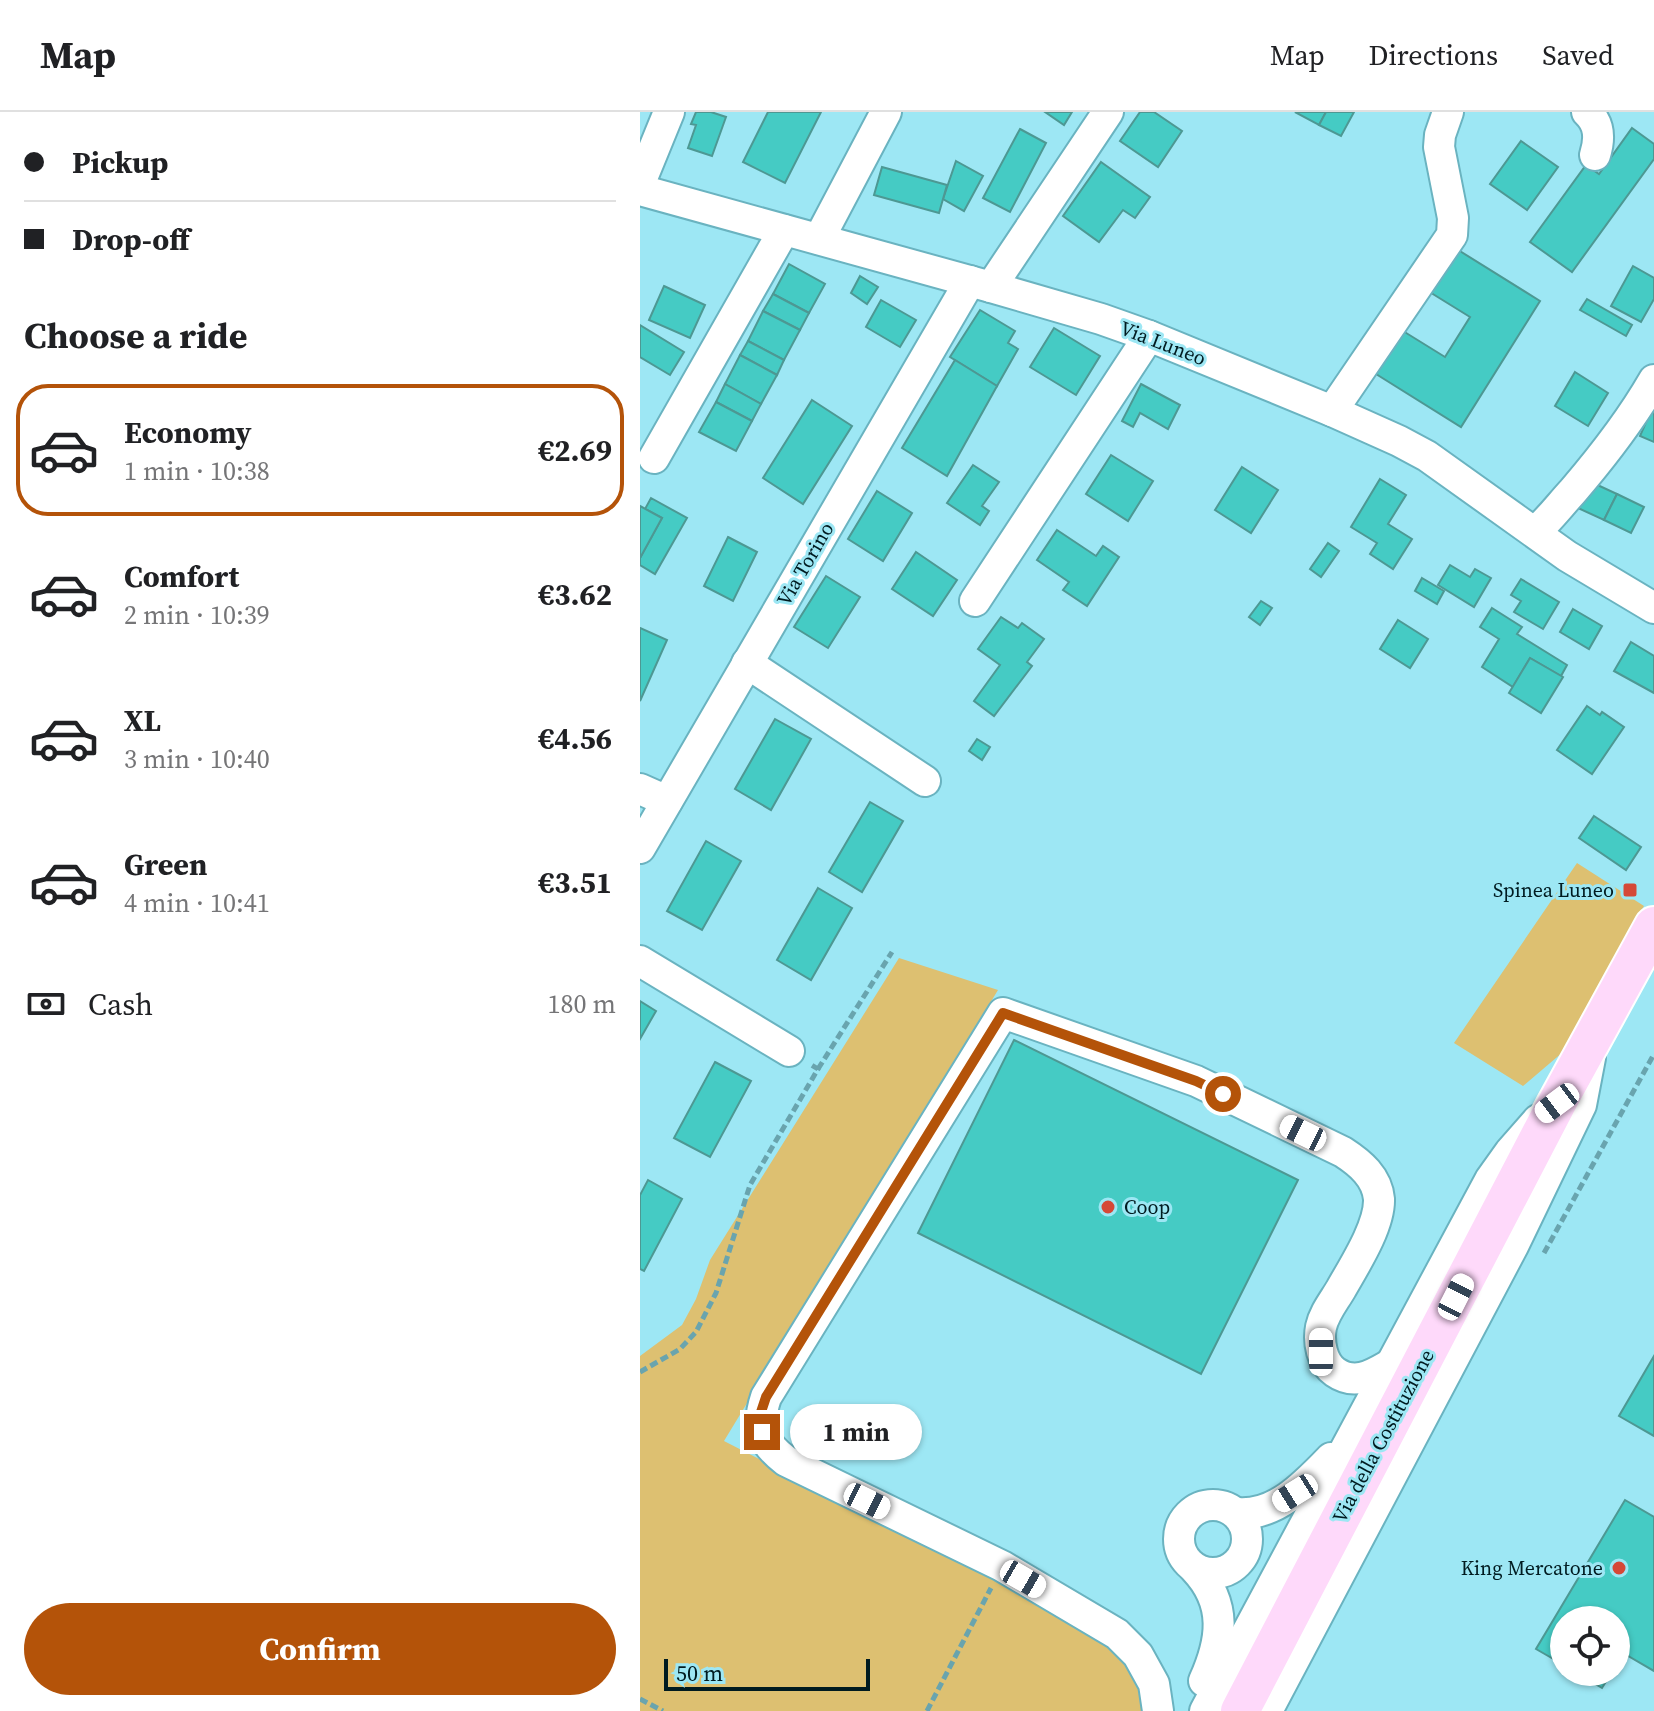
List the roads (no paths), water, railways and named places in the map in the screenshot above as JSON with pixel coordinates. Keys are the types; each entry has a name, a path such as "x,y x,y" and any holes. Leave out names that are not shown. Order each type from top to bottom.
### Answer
{"main road":[{"name":"Via della Costituzione","path":"1240,1711 1557,1103 1654,926"}],"street":[{"path":"640,183 669,112"},
{"path":"819,239 886,112"},
{"name":"Via Torino","path":"640,848 653,795 747,663 980,284 1108,112"},
{"path":"1332,411 1452,235 1453,218 1439,147 1448,112"},
{"path":"1587,112 1598,128 1599,141 1595,155"},
{"name":"Via Luneo","path":"640,190 980,284 1149,336 1399,441 1427,456 1567,556 1650,603"},
{"path":"654,458 784,230"},
{"path":"975,601 1149,336"},
{"path":"1535,532 1593,467 1636,411 1654,380"},
{"path":"747,663 925,781"},
{"path":"640,961 789,1051"},
{"path":"1158,1711 1154,1684 1138,1655 1117,1634 1002,1566 786,1461 771,1450 762,1432 760,1415 766,1397 1003,1013 1196,1081 1360,1163 1372,1178 1379,1198 1376,1217 1361,1251 1327,1310 1321,1328 1321,1352 1332,1370 1348,1379 1366,1378 1391,1364"},
{"name":"Via della Costituzione","path":"1267,1711 1513,1246 1581,1105 1595,1035"},
{"path":"1205,1711 1490,1180 1542,1115 1557,1103"},
{"path":"1236,1513 1269,1509 1295,1493 1354,1434"},
{"path":"1195,1569 1206,1573 1228,1570 1244,1555 1247,1533 1236,1513 1226,1507 1204,1506 1193,1511 1180,1529 1181,1552 1187,1562 1206,1580 1219,1621 1218,1644 1195,1711"}],"place":[{"name":"Spinea Luneo","path":"1630,890"},
{"name":"Coop","path":"1108,1207"},
{"name":"King Mercatone","path":"1619,1568"}]}
